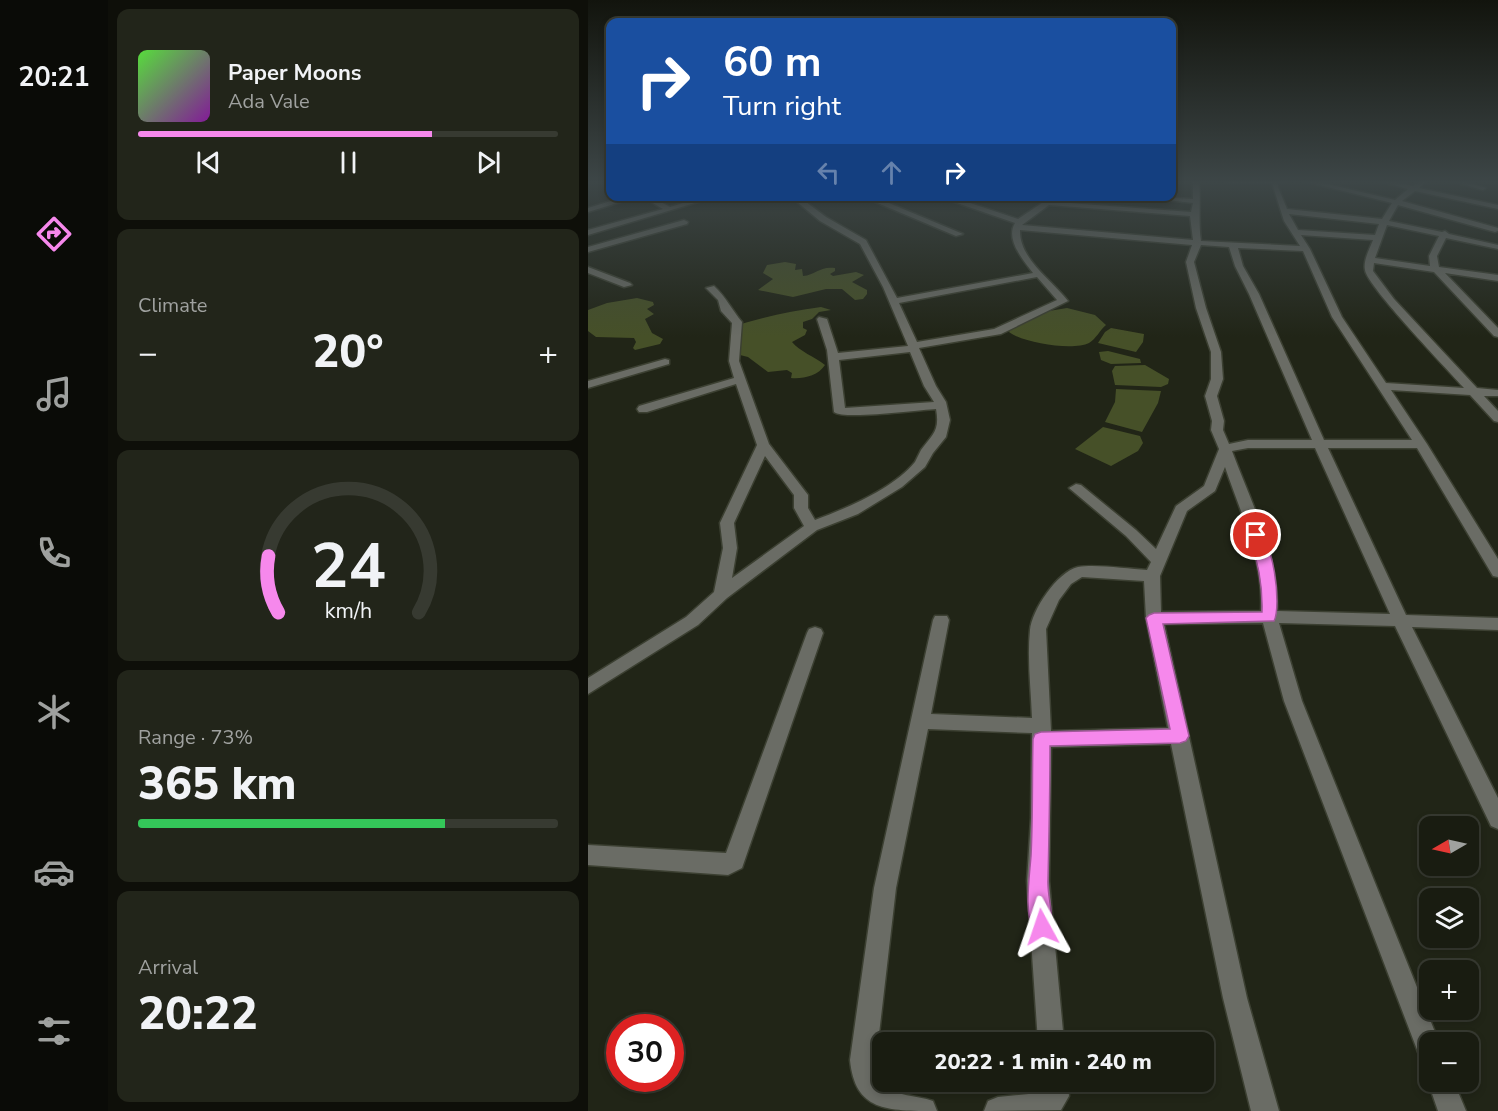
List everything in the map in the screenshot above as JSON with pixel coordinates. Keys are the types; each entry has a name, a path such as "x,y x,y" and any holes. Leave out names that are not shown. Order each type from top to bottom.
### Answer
{"street":[{"path":"588,250 647,233"},
{"path":"588,687 692,621 721,594 812,527 853,511 897,484 914,469 940,437 944,420 941,405 894,301 863,242 847,233"},
{"path":"833,357 913,347 997,332 1063,302 1041,274 1029,263 1020,247 1019,233"},
{"path":"1092,233 1197,244 1306,249"},
{"path":"1196,233 1197,244 1190,262 1216,352 1217,379 1211,396 1218,421 1217,430 1265,562 1270,590 1269,617 1293,701 1423,1032"},
{"path":"1296,233 1306,249 1337,317 1421,444 1498,572"},
{"path":"1307,233 1379,238"},
{"path":"1381,233 1369,260 1368,271 1498,418"},
{"path":"1498,247 1445,233 1433,256 1434,267 1498,334"},
{"path":"1233,246 1239,266 1254,294 1430,684 1498,819"},
{"path":"1369,260 1434,267 1498,278"},
{"path":"588,270 627,285"},
{"path":"894,301 1041,274"},
{"path":"711,288 722,299 726,311 737,322 734,361 763,445 801,495 801,508 812,527"},
{"path":"822,319 833,357 842,413 941,405"},
{"path":"588,386 665,362"},
{"path":"643,409 741,380"},
{"path":"1383,386 1498,393"},
{"path":"1225,449 1248,444 1319,442 1421,444"},
{"path":"721,594 730,548 727,523 763,445"},
{"path":"1225,449 1210,488 1181,509 1156,568 1151,595 1235,998 1265,1111"},
{"path":"1076,488 1131,533 1156,568"},
{"path":"1051,1032 1038,881 1041,856 1041,733 1038,629 1041,617 1055,594 1075,573 1156,568"},
{"path":"1154,618 1269,617 1498,624"},
{"path":"923,1111 892,1103 874,1094 868,1088 863,1060 885,888 941,620"},
{"path":"588,855 732,863 737,856 815,633"},
{"path":"919,721 1041,733 1180,736"},
{"path":"998,1111 1038,1107 1050,1102 1056,1096 1056,1092"},
{"path":"1445,1092 1452,1111"}],"shaded area":[{"path":"785,262 796,264 795,270 802,269 803,276 830,268 835,268 835,271 830,274 833,276 856,272 864,275 852,282 867,290 867,294 863,299 855,300 842,289 826,289 793,297 758,290 773,279 763,273 767,265"},
{"path":"637,298 653,302 654,305 647,309 654,314 645,319 652,333 663,339 660,344 635,350 633,348 636,342 634,338 596,337 588,331 588,310 607,303"},
{"path":"821,307 831,310 819,312 812,319 803,322 803,328 807,330 805,335 792,342 825,365 814,374 791,378 792,373 787,370 768,372 748,357 736,354 730,338 737,332 734,326"},
{"path":"1067,308 1095,315 1106,325 1089,343 1072,346 1036,342 1009,332 1012,326 1049,311"},
{"path":"1111,328 1144,334 1143,342 1136,352 1098,343 1105,332"},
{"path":"1108,351 1140,359 1141,363 1111,364 1101,360 1099,352"},
{"path":"1145,365 1169,379 1168,384 1161,387 1115,385 1112,371 1115,366"},
{"path":"1116,389 1161,391 1158,403 1142,432 1105,422 1115,402"},
{"path":"1103,427 1140,436 1143,443 1138,451 1111,466 1075,449"}],"route":[{"path":"1042,927 1038,881 1041,856 1041,739 1180,736 1154,618 1269,617 1270,590 1265,562 1256,535"}]}
